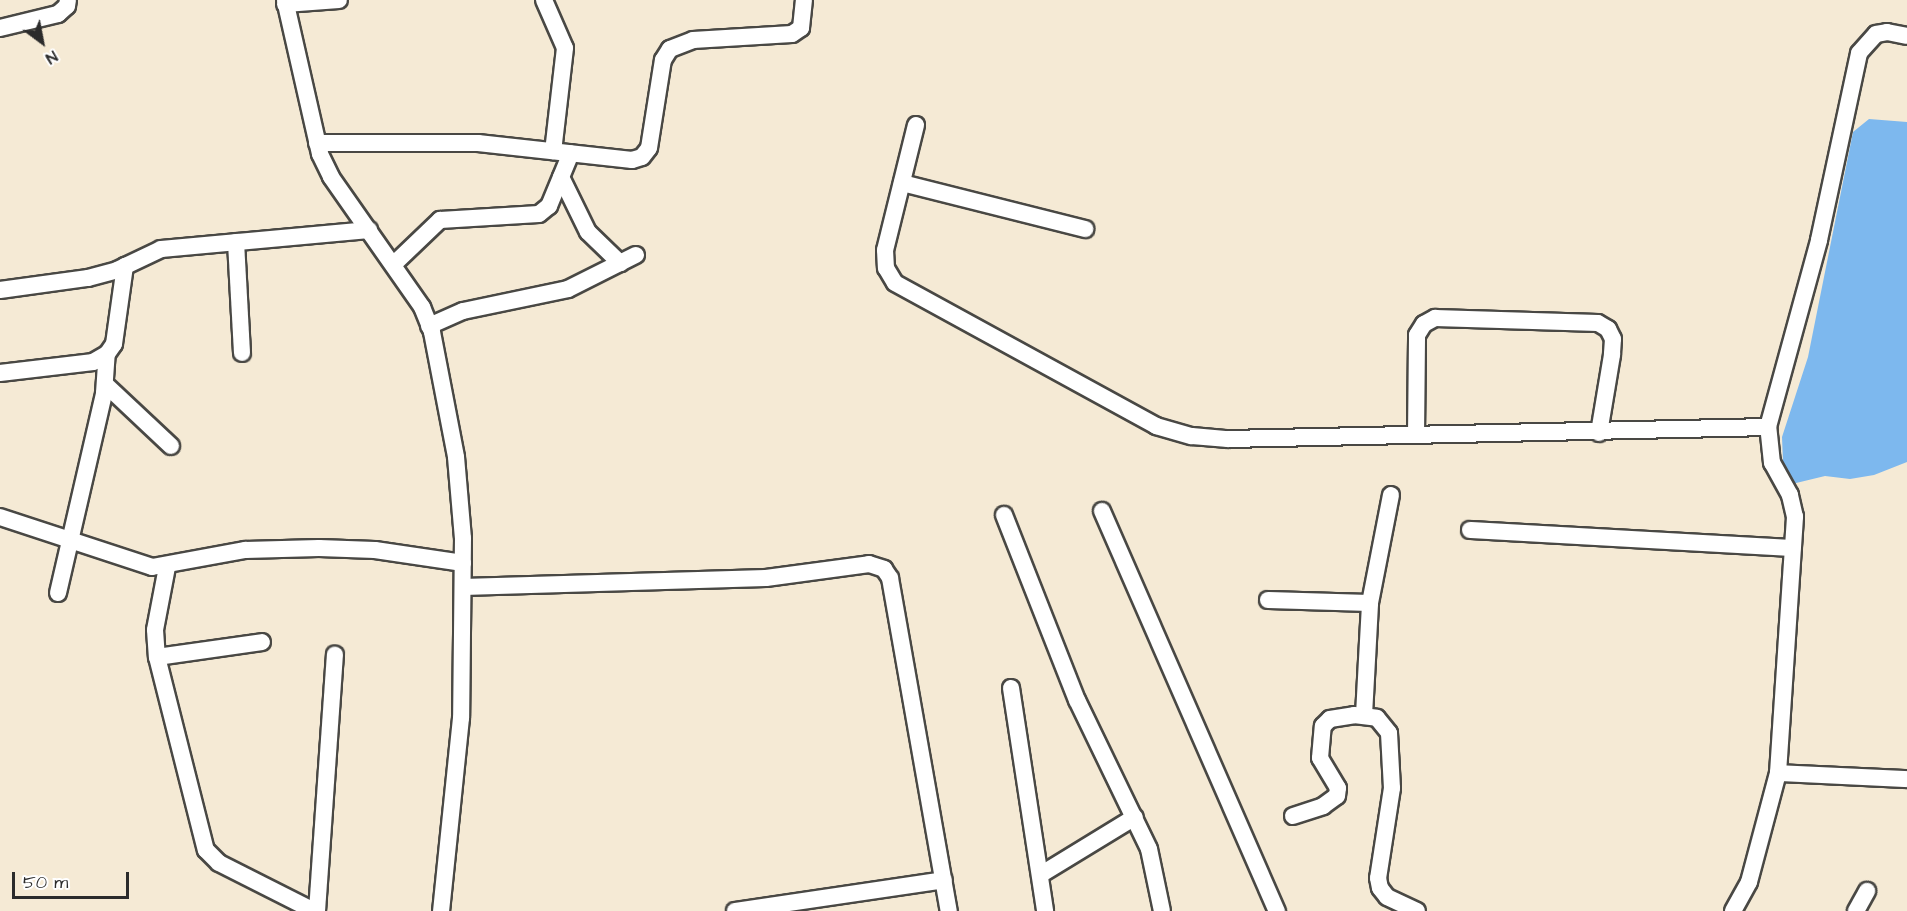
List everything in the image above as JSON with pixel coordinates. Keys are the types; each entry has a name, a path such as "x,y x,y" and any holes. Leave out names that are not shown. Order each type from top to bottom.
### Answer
{"street":[{"path":"0,28 58,14 67,6 68,0"},
{"path":"339,0 285,2 317,143 332,177 394,264 429,326 456,457 463,562 461,718 441,911"},
{"path":"544,0 565,48 553,152"},
{"path":"317,143 478,143 632,160 642,157 649,148 663,60 670,48 693,40 792,34 801,27 805,17 804,0"},
{"path":"1736,910 1749,882 1778,773 1794,506 1772,463 1768,427 1820,240 1859,53 1876,34 1887,32 1907,36"},
{"path":"916,125 885,250 886,268 895,283 1156,426 1192,436 1228,439 1599,433 1768,427"},
{"path":"394,264 440,220 539,214 549,206 570,153"},
{"path":"561,177 588,232 620,263"},
{"path":"902,183 1085,229"},
{"path":"0,290 88,278 125,266 161,249 369,230"},
{"path":"236,242 242,353"},
{"path":"429,326 463,311 568,289 636,255"},
{"path":"0,373 93,362 107,354 114,344 125,266"},
{"path":"1416,435 1417,335 1424,324 1435,318 1598,323 1608,329 1613,339 1612,355 1599,433"},
{"path":"58,593 106,385 107,354"},
{"path":"106,385 171,446"},
{"path":"1364,715 1370,603 1391,495"},
{"path":"1102,511 1277,911"},
{"path":"1004,515 1077,700 1149,849 1162,911"},
{"path":"0,517 129,561 167,567 245,550 319,548 375,550 463,562"},
{"path":"1470,530 1792,548"},
{"path":"463,587 766,578 869,564 884,569 890,579 949,911"},
{"path":"167,567 155,630 157,657 206,850 219,863 315,911 335,655"},
{"path":"1268,600 1370,603"},
{"path":"157,657 262,642"},
{"path":"1011,688 1045,911"},
{"path":"1293,816 1323,806 1337,796 1338,788 1320,758 1323,726 1330,719 1364,715 1377,718 1390,739 1392,788 1378,878 1380,888 1387,897 1417,911"},
{"path":"1778,773 1907,779"},
{"path":"1040,875 1135,817"},
{"path":"735,911 945,880"},
{"path":"1856,911 1867,891"}],"water":[{"path":"1869,119 1907,122 1907,462 1874,475 1850,479 1825,476 1792,484 1783,462 1782,437 1808,357 1853,132"}]}
